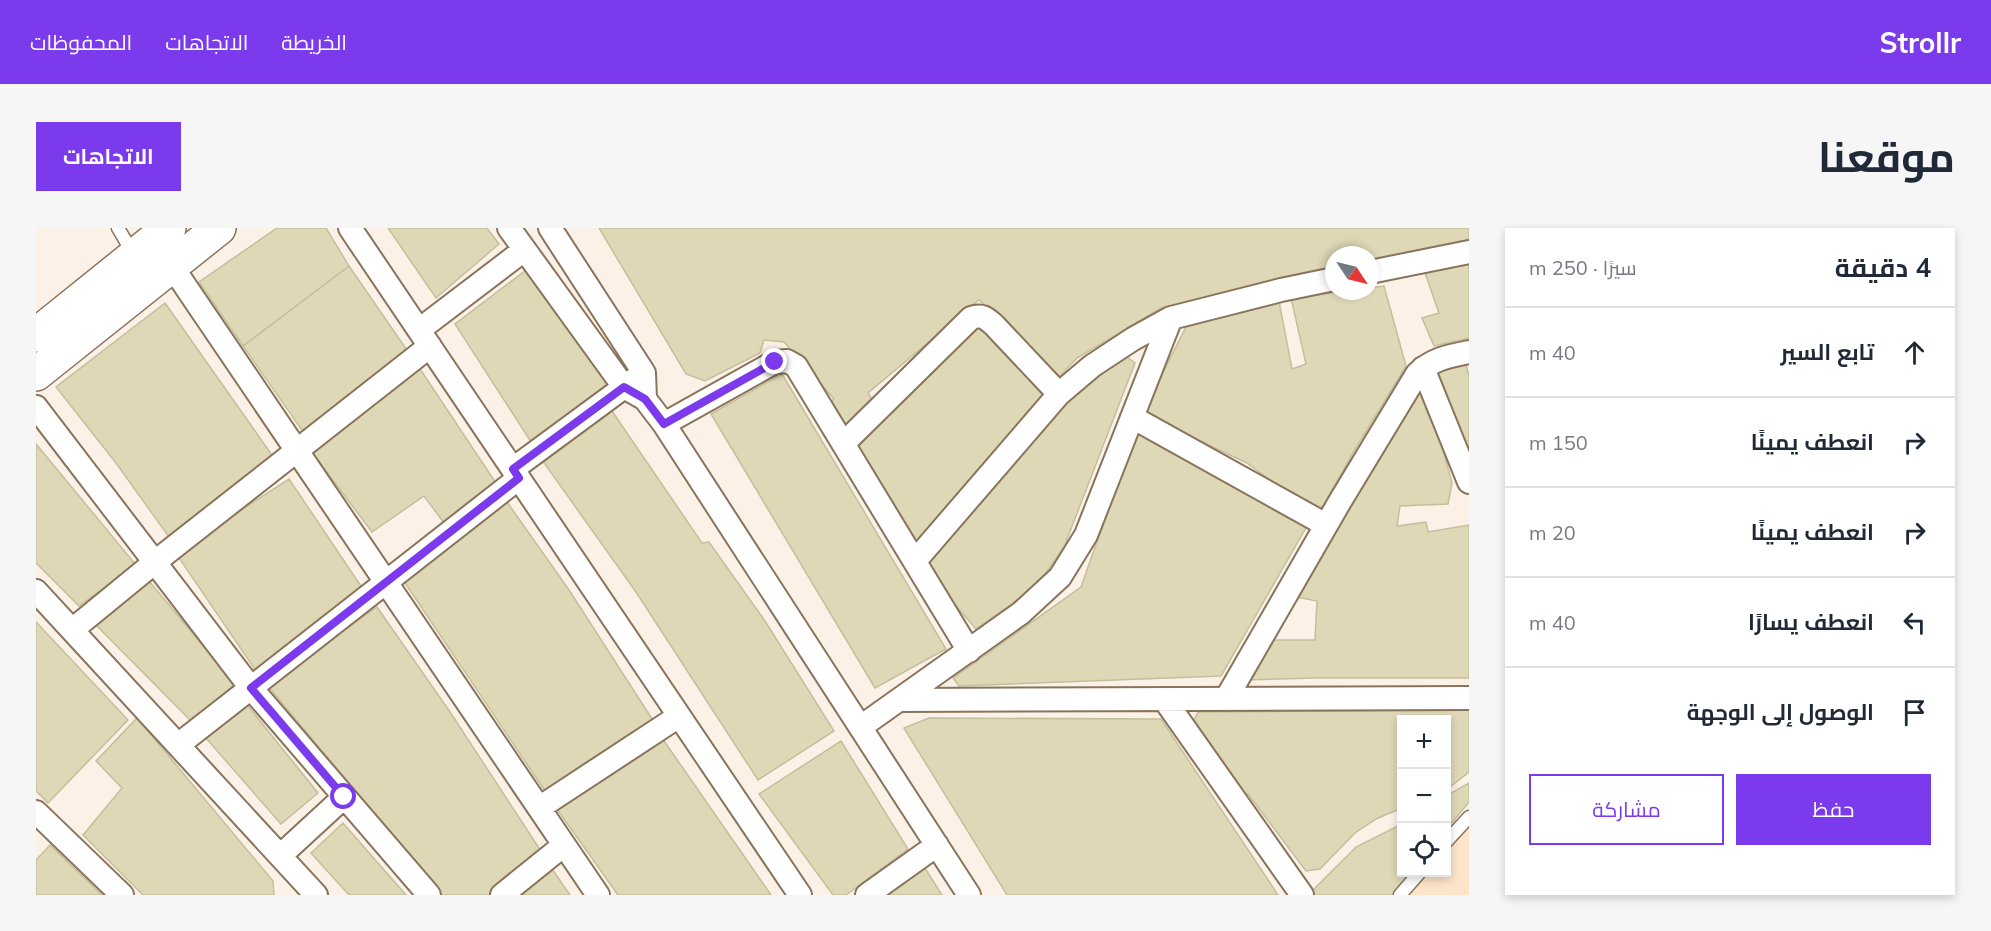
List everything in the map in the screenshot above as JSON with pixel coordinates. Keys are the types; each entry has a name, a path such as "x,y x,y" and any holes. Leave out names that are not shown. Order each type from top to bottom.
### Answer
{"main road":[{"path":"36,335 169,228"},
{"path":"36,374 219,228"}],"street":[{"path":"350,228 800,895"},
{"path":"509,228 624,387 645,399 664,424 862,726 969,895"},
{"path":"550,228 644,373 645,399"},
{"path":"72,630 297,451 524,250"},
{"path":"1379,270 1469,252"},
{"path":"171,265 598,895"},
{"path":"915,561 1059,394 1092,366 1133,339 1172,318 1325,281"},
{"path":"844,444 970,318 978,315 985,317 994,325 1059,394"},
{"path":"862,726 1021,613 1060,577 1086,535 1172,318"},
{"path":"1226,699 1407,390 1423,368 1441,358 1469,352"},
{"path":"664,424 775,362 787,361 796,366 969,651"},
{"path":"1423,368 1469,482"},
{"path":"178,745 386,582 516,474 644,373"},
{"path":"36,407 251,688 429,895"},
{"path":"1132,417 1326,525"},
{"path":"36,591 280,856 302,890"},
{"path":"901,700 1469,698"},
{"path":"1164,699 1302,895"},
{"path":"539,808 679,716"},
{"path":"280,856 344,797"},
{"path":"36,812 122,895"},
{"path":"502,895 564,845"},
{"path":"867,895 938,845"}],"lane":[{"path":"118,228 135,256"},
{"path":"1451,837 1469,817"},
{"path":"1400,895 1416,877"}],"shaded area":[{"path":"1469,816 1469,895 1403,895 1419,877 1451,877 1451,838"}],"building":[{"path":"277,228 326,228 349,266 243,346 199,282"},
{"path":"388,228 487,228 499,244 436,298"},
{"path":"599,228 1469,228 1469,243 1379,261 1379,246 1325,246 1325,273 1220,299 1161,308 1077,358 1059,377 979,300 868,393 873,401 847,428 826,407 834,399 784,342 764,340 760,353 705,381 686,374"},
{"path":"1469,259 1469,338 1434,346 1422,318 1439,313 1423,267"},
{"path":"349,266 409,353 304,433 243,346"},
{"path":"526,270 608,386 533,445 455,324"},
{"path":"1384,286 1406,366 1323,506 1313,512 1247,463 1142,414 1186,327 1279,301 1292,369 1306,364 1291,298 1325,294 1325,300 1379,300 1379,287"},
{"path":"165,303 274,458 169,537 116,463 56,387"},
{"path":"976,322 1045,393 955,502 916,541 855,450"},
{"path":"1123,354 1135,363 1064,547 1037,586 976,629 923,561 1068,395"},
{"path":"1464,358 1469,376 1469,463 1429,369"},
{"path":"420,369 496,483 444,523 424,496 372,532 311,451"},
{"path":"782,374 946,649 875,688 711,414"},
{"path":"1422,389 1435,420 1452,483 1448,504 1400,506 1397,526 1426,522 1428,532 1469,525 1469,678 1244,680 1262,640 1315,640 1317,601 1296,597"},
{"path":"612,411 702,543 709,542 765,621 834,731 758,780 636,592 542,460"},
{"path":"1136,431 1307,526 1221,676 959,686 953,678 1081,587"},
{"path":"36,444 136,565 79,606 36,563"},
{"path":"289,479 363,589 256,671 177,555"},
{"path":"507,502 569,590 656,725 545,791 403,580"},
{"path":"149,581 235,684 191,721 95,624"},
{"path":"377,607 450,712 541,851 490,895 442,895 267,685"},
{"path":"36,622 128,720 48,803 36,791"},
{"path":"248,706 318,793 281,824 205,737"},
{"path":"1469,710 1469,772 1451,786 1451,715 1397,715 1397,810 1376,819 1355,833 1320,869 1306,871 1248,794 1239,793 1193,722 1198,712"},
{"path":"137,718 273,881 274,895 143,895 83,835 122,788 96,761"},
{"path":"929,718 1161,719 1278,895 1007,895 904,728"},
{"path":"662,738 771,895 618,895 554,805"},
{"path":"841,741 908,849 846,895 833,895 759,794"},
{"path":"1469,783 1469,802 1451,824 1451,823 1451,793"},
{"path":"343,823 406,895 349,895 311,853"},
{"path":"1397,826 1397,877 1407,877 1392,895 1308,895 1356,847"},
{"path":"50,845 102,895 36,895 36,860"},
{"path":"923,865 942,895 887,895"},
{"path":"550,866 570,895 513,895"}],"route":[{"path":"344,797 251,688 519,478 513,469 624,387 645,399 664,424 775,362"}]}
